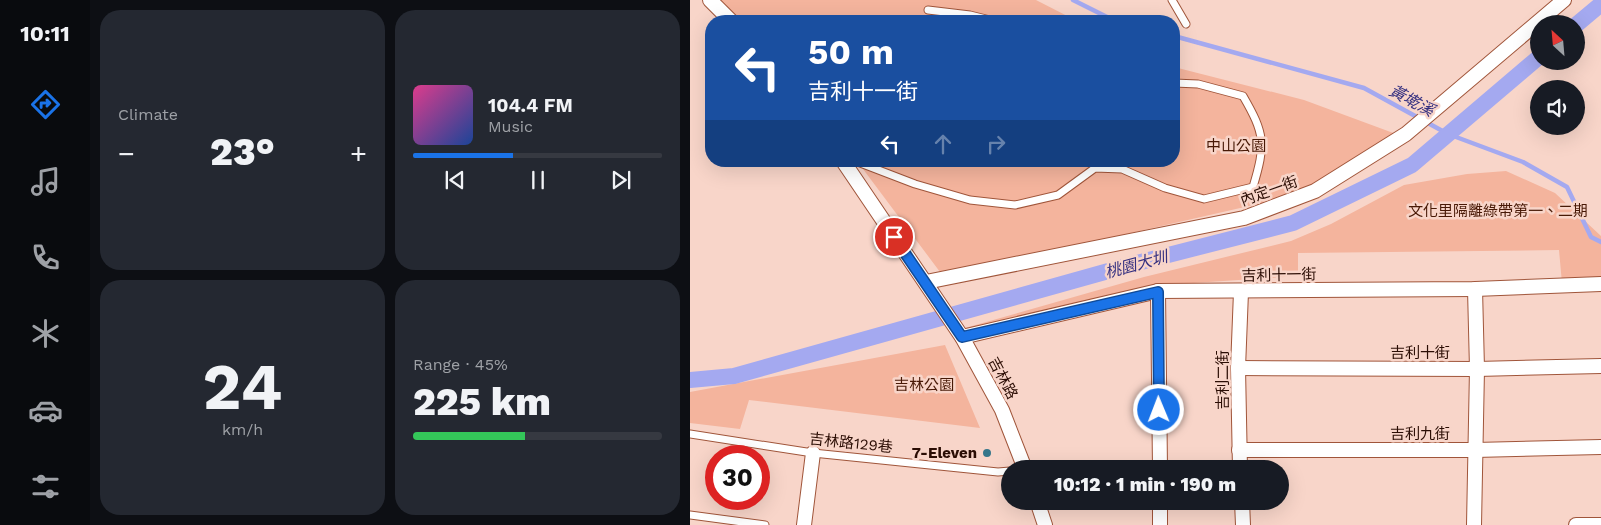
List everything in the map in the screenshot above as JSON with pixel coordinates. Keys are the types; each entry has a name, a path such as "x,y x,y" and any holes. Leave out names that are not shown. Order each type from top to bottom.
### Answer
{"street":[{"path":"710,0 725,15"},
{"name":"內定一街","path":"926,282 1244,218 1315,192 1406,134 1564,0"},
{"name":"吉林路","path":"847,167 958,331 1002,410 1021,460"},
{"name":"吉利十一街","path":"958,331 1158,292 1475,289 1601,284"},
{"path":"1474,525 1477,369 1475,289"},
{"path":"1158,292 1160,460"},
{"name":"吉利二街","path":"1240,460 1238,368 1241,292"},
{"name":"吉利十街","path":"1238,368 1477,369 1601,366"},
{"name":"吉利九街","path":"1239,450 1475,450 1601,447"},
{"path":"804,525 813,453"},
{"path":"1040,510 1045,525"},
{"path":"1160,510 1160,525"},
{"path":"1242,510 1243,525"},
{"path":"1576,525 1601,525"}],"lane":[{"path":"1172,0 1186,24"},
{"path":"928,10 970,15"},
{"path":"871,167 915,184 961,197 1015,205 1058,195 1095,168 1122,169 1165,188 1204,199 1253,187 1262,158 1260,126 1244,96 1198,84 1180,83"},
{"name":"吉林路129巷","path":"690,434 813,453 1001,472"},
{"path":"690,515 765,525"}],"green space":[{"path":"716,0 1036,0 1065,15 730,15"},
{"name":"中山公園","path":"1180,69 1304,100 1396,134 1301,194 943,276 861,167 1180,167"},
{"name":"文化里隔離綠帶第一、二期","path":"1506,171 1555,193 1601,236 1601,284 1562,283 1559,250 1298,253 1298,276 1149,286 971,338 965,328 1144,277 1291,241 1331,224 1404,185 1467,174"},
{"name":"吉林公園","path":"945,345 980,428 749,400 740,429 690,423 690,392"}],"waterway":[{"name":"黃墘溪","path":"1073,0 1103,15"},
{"name":"桃園大圳","path":"1585,17 1601,4"},
{"name":"黃墘溪","path":"1180,38 1364,88 1448,134 1523,162 1567,187 1591,237 1601,242"},
{"name":"桃園大圳","path":"690,380 734,376 1137,263 1293,223 1412,165 1530,65"}],"place":[{"name":"7-Eleven","path":"987,453"}],"route":[{"path":"894,237 962,337 1158,292 1159,410"}]}
